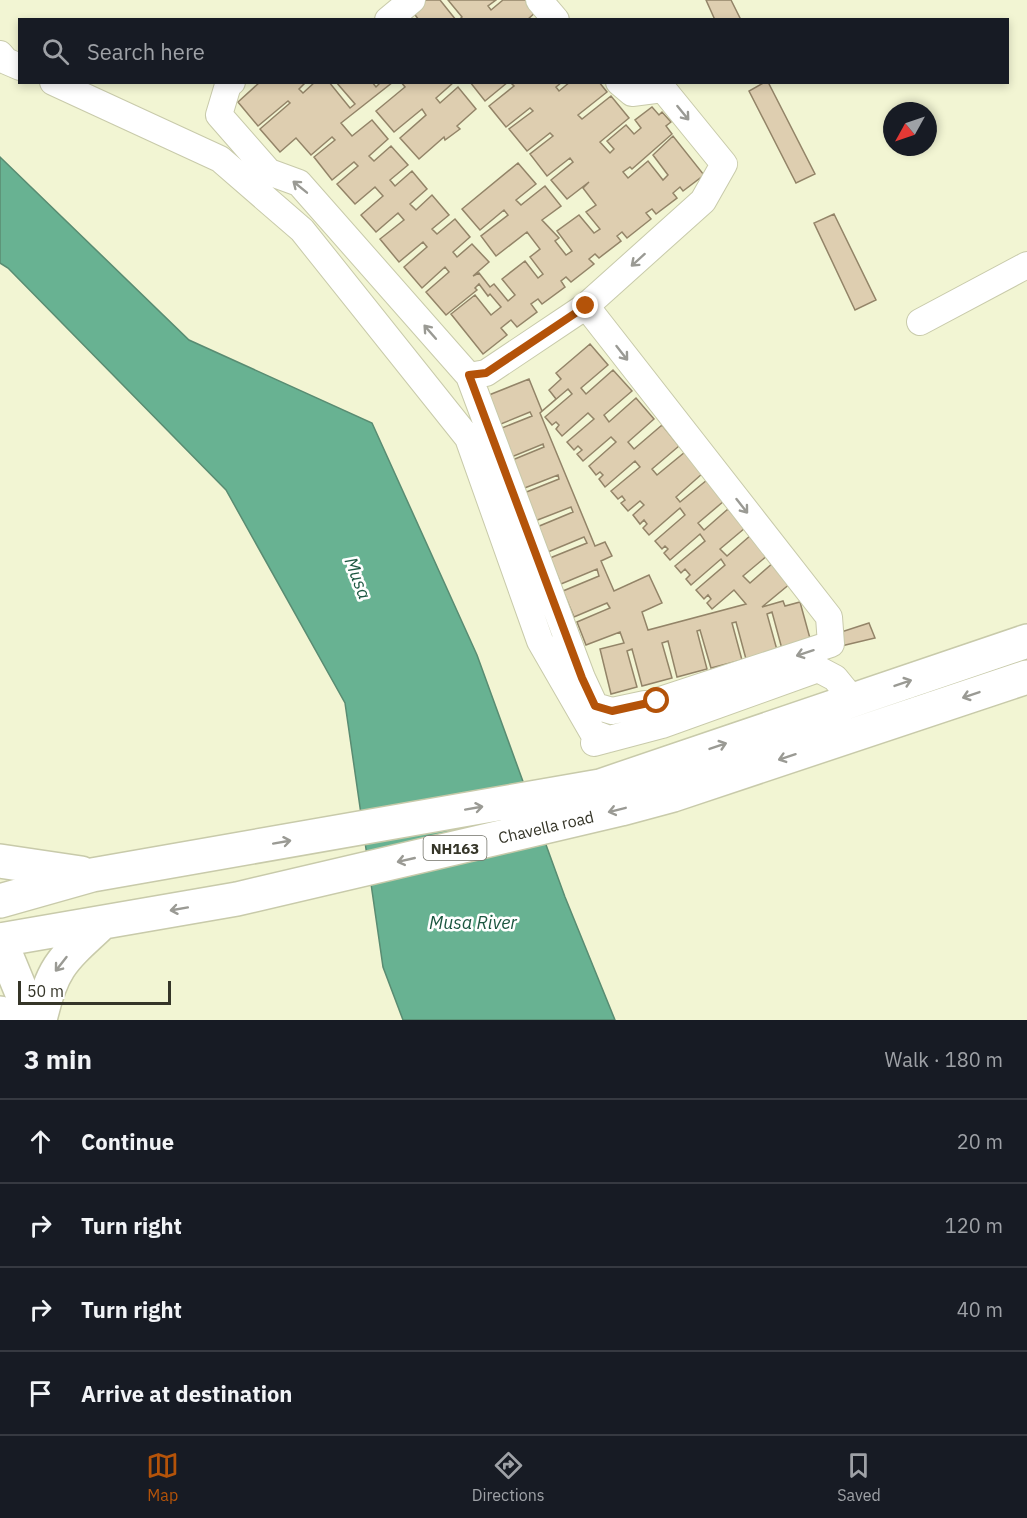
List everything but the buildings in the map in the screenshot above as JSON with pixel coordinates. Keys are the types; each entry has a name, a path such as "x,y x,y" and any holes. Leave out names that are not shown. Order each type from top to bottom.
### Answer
{"main road":[{"name":"NH163","path":"853,700 1027,641"},
{"name":"Chavella road","path":"9,938 237,899 673,795 1027,677"},
{"name":"Chavella road","path":"2,901 92,875 600,786 853,700"},
{"name":"NH163","path":"0,861 92,875"},
{"path":"40,1020 54,971 102,923"},
{"path":"9,938 33,1020"},
{"path":"0,1013 4,1020"}],"street":[{"path":"390,18 412,0"},
{"path":"539,0 554,18"},
{"path":"0,54 6,61 18,66"},
{"path":"57,84 220,159 302,230 468,438 540,640 593,733 605,740"},
{"path":"229,84 219,115 269,172 299,183 469,375 582,678 595,706 612,711 653,714 818,669 835,678 853,700"},
{"path":"469,375 486,373 586,306 703,201 724,164 663,89 632,93 622,84"},
{"path":"920,322 1027,265"},
{"path":"586,306 828,617 831,644 653,714 605,740"},
{"path":"605,740 612,711"}],"water":[{"name":"Musa River","path":"0,157 189,340 372,423 477,655 565,897 615,1020 403,1020 383,967 345,703 226,490 8,268 0,263"}],"route":[{"path":"586,306 486,373 469,375 582,678 595,706 602,710 612,711 657,701"}],"water label":[{"name":"Musa","path":"358,578"}]}
